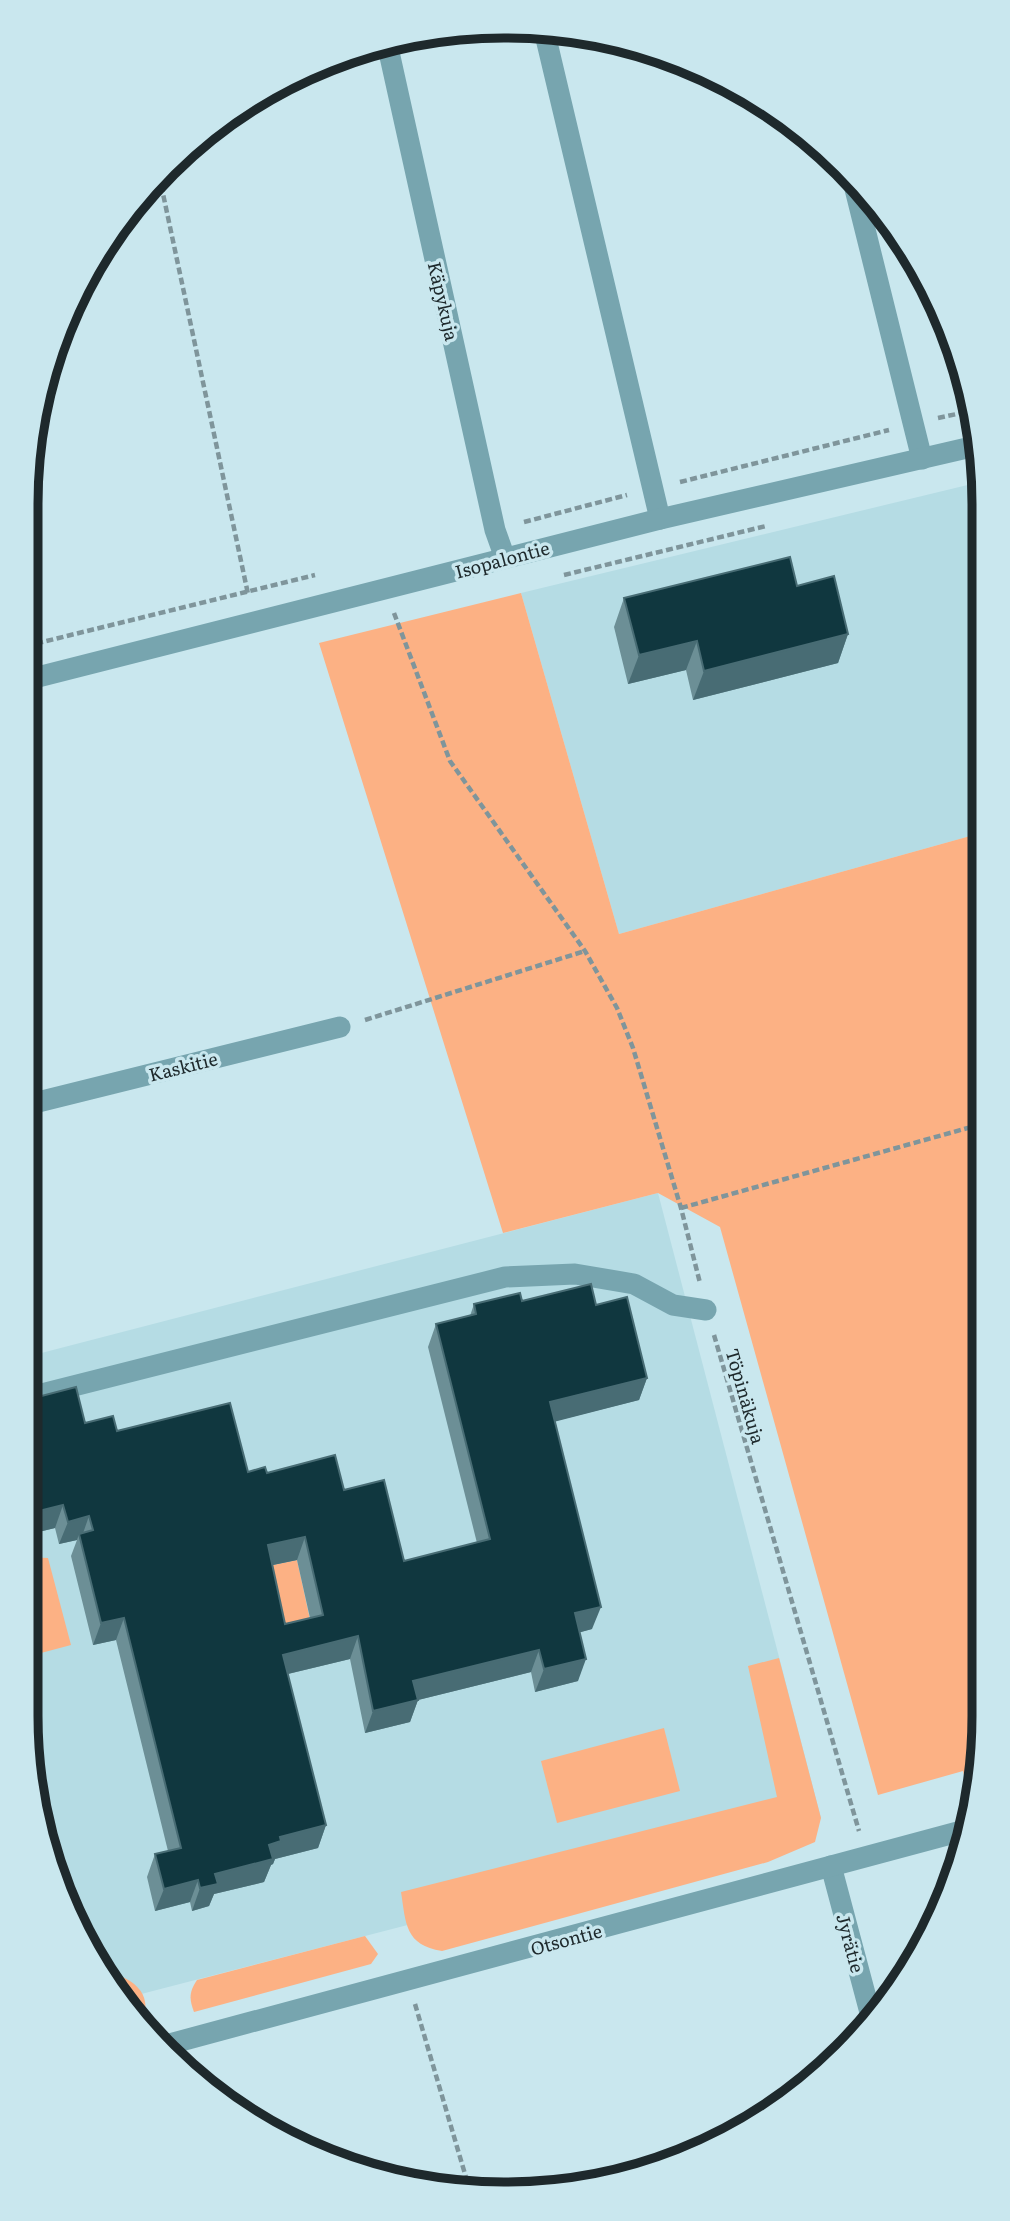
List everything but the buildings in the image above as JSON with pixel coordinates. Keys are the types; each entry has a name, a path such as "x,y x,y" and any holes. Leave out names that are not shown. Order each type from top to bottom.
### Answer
{"street":[{"path":"546,40 660,519"},
{"name":"Käpykuja","path":"389,53 495,530 505,558"},
{"path":"857,199 922,459"},
{"name":"Isopalontie","path":"38,677 660,519 968,448"},
{"name":"Kaskitie","path":"38,1102 340,1027"},
{"path":"38,1395 505,1276 587,1276 634,1284 673,1305 706,1310"},
{"name":"Otsontie","path":"172,2043 957,1832"},
{"name":"Jyrätie","path":"831,1866 869,2008"}],"path":[{"path":"162,189 254,623"},
{"name":"Töpinäkuja","path":"388,590 395,616 450,761 584,951 617,1008 633,1048 681,1208 706,1310 866,1855"},
{"path":"340,1027 584,951"},
{"path":"681,1208 972,1127"},
{"path":"408,1982 467,2181"}],"shaded area":[{"path":"971,484 972,836 619,934 521,593"},
{"path":"521,593 619,934 972,836 972,1716 967,1786 963,1771 878,1795 720,1227 658,1193 503,1233 319,643"},
{"path":"658,1193 821,1818 132,1996 101,1949 74,1895 54,1837 42,1777 38,1716 38,1354"},
{"path":"38,1558 48,1558 71,1645 38,1654"},
{"path":"297,1560 314,1638 277,1646 259,1568"},
{"path":"779,1658 821,1818 815,1842 768,1862 442,1951 421,1944 414,1938 406,1923 401,1892 777,1797 748,1666"},
{"path":"664,1728 680,1791 557,1823 541,1761"},
{"path":"365,1936 378,1954 371,1964 194,2012 191,1996 197,1980"},
{"path":"117,1976 138,1987 145,2003 145,2013"}]}
